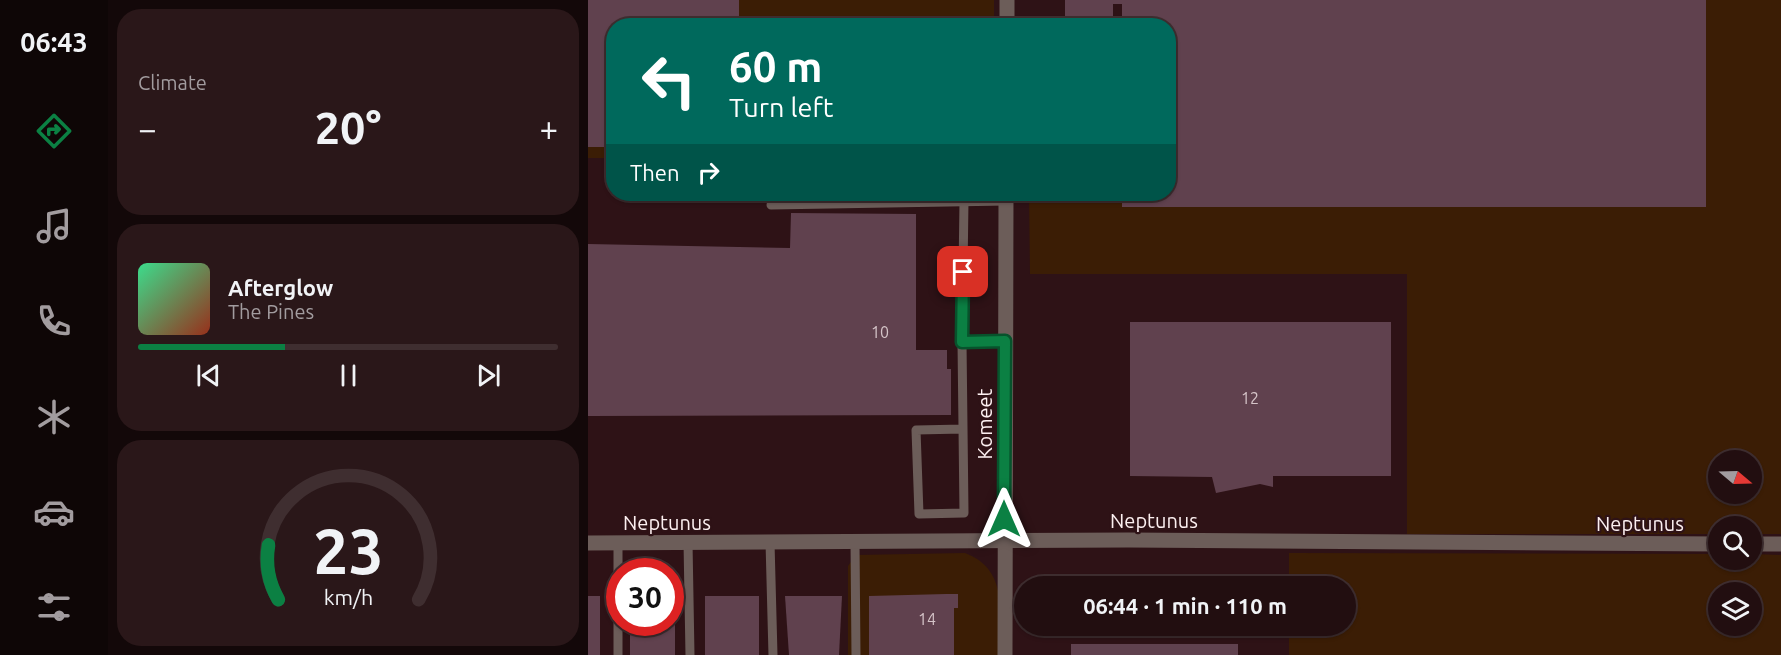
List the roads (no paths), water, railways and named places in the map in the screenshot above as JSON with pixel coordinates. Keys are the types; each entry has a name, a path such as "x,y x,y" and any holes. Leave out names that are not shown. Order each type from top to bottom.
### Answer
{"street":[{"path":"1007,0 1007,18"},
{"name":"Komeet","path":"1005,655 1006,201"},
{"name":"Neptunus","path":"588,543 1708,544"},
{"path":"1762,544 1781,544"}],"lane":[{"path":"771,205 964,201 962,342 964,513 919,514 916,429 963,429"},
{"path":"962,342 1005,341"},
{"path":"770,542 772,655"},
{"path":"855,542 856,655"},
{"path":"618,543 618,655"},
{"path":"688,543 690,655"}]}
